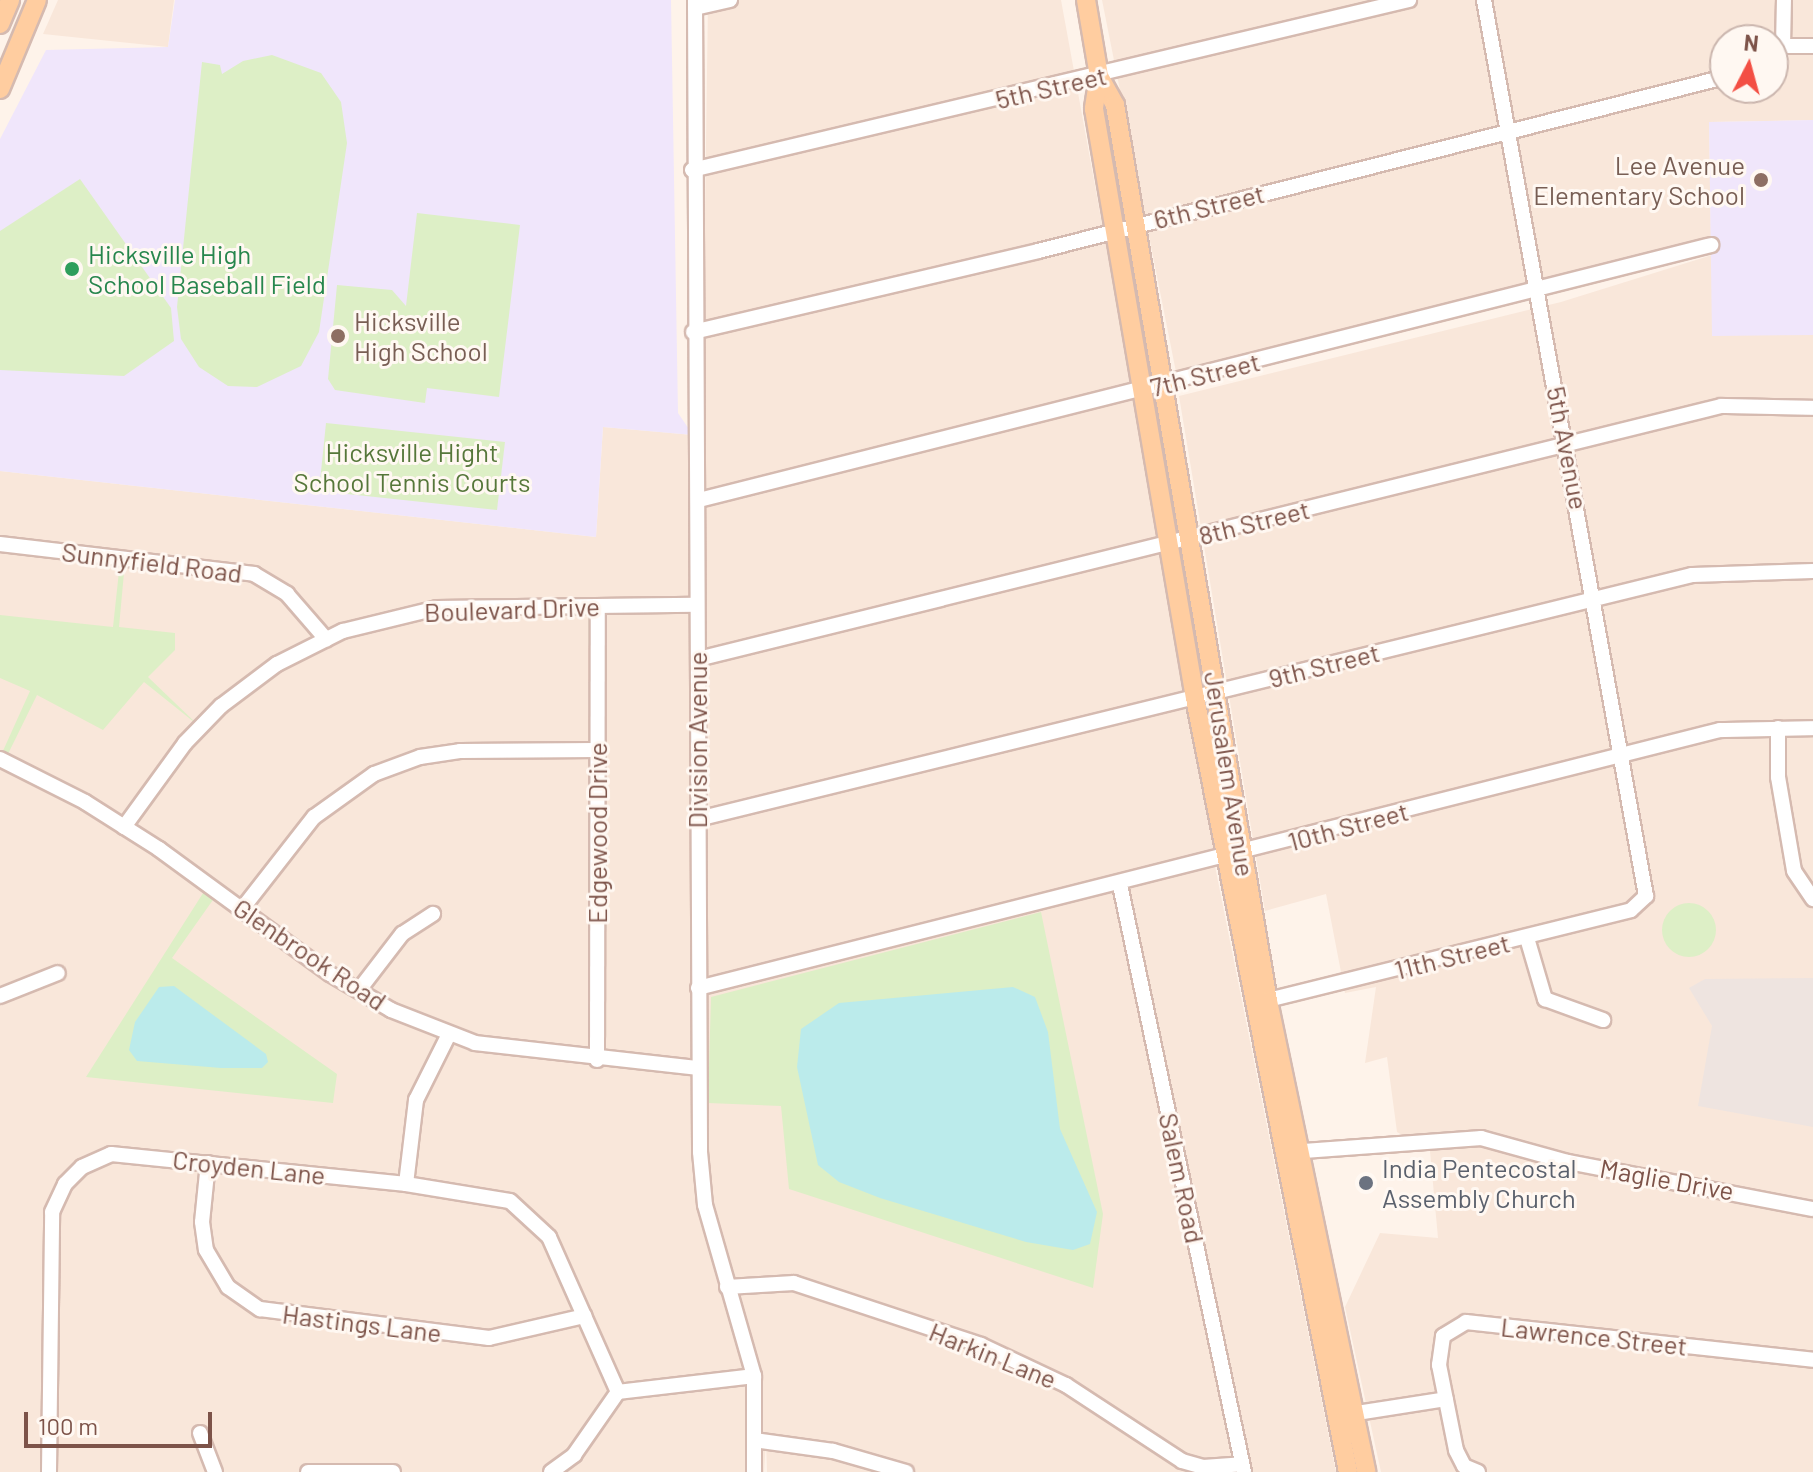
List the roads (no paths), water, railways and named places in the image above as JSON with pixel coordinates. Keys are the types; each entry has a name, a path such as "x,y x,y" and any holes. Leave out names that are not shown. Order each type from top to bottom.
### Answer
{"main road":[{"name":"Jerusalem Avenue","path":"1086,0 1099,76 1094,109 1116,229 1190,538 1217,692 1234,856"},
{"path":"0,89 34,8"},
{"name":"Jerusalem Avenue","path":"1099,76 1115,105 1135,224 1171,543 1195,698 1234,856 1260,1002 1345,1415 1348,1472"},
{"name":"Jerusalem Avenue","path":"1345,1415 1366,1472"}],"street":[{"path":"695,4 730,0"},
{"name":"5th Street","path":"692,170 1099,76 1409,0"},
{"name":"5th Avenue","path":"1484,0 1596,598 1646,896"},
{"path":"1781,24 1784,0"},
{"name":"Division Avenue","path":"695,4 692,170 693,332 699,500 695,605 698,659 699,1068 705,1205 754,1376 754,1472"},
{"path":"4,8 34,8"},
{"path":"1789,48 1813,46"},
{"name":"6th Street","path":"693,332 1709,81"},
{"name":"7th Street","path":"699,500 1711,245"},
{"name":"8th Street","path":"698,659 1721,406 1813,408"},
{"name":"Sunnyfield Road","path":"0,544 254,574 287,594 326,639"},
{"name":"9th Street","path":"698,819 1596,598 1720,571 1813,571"},
{"name":"Boulevard Drive","path":"124,827 185,743 221,706 277,664 326,639 375,621 437,608 695,605"},
{"name":"Edgewood Drive","path":"597,1060 598,606"},
{"path":"1778,728 1778,777 1794,871 1813,899"},
{"name":"10th Street","path":"698,988 1120,885 1720,730 1813,728"},
{"path":"242,909 314,817 374,774 420,757 460,751 597,750"},
{"name":"Glenbrook Road","path":"0,759 124,827 359,990 448,1036 597,1060 699,1068"},
{"name":"Salem Road","path":"1120,885 1243,1468"},
{"name":"11th Street","path":"1260,1002 1631,910 1646,896"},
{"path":"359,990 402,934 433,914"},
{"path":"1527,938 1545,999 1603,1020"},
{"path":"0,996 58,973"},
{"path":"406,1184 416,1100 448,1036"},
{"name":"Maglie Drive","path":"1291,1152 1481,1138 1568,1162 1813,1209"},
{"name":"Croyden Lane","path":"49,1472 51,1227 60,1193 82,1167 111,1154 495,1196 525,1211 549,1237 618,1392"},
{"name":"Hastings Lane","path":"208,1163 202,1222 206,1250 228,1287 260,1309 489,1338 584,1316"},
{"name":"Harkin Lane","path":"727,1287 794,1283 981,1345 1066,1385 1182,1461 1215,1468 1243,1468"},
{"name":"Lawrence Street","path":"1446,1399 1439,1365 1443,1336 1466,1322 1813,1360"},
{"path":"551,1472 574,1455 618,1392 754,1376"},
{"path":"1345,1415 1446,1399 1460,1461 1478,1472"},
{"path":"200,1433 215,1472"},
{"path":"754,1440 833,1451 906,1472"},
{"path":"308,1472 393,1472"}],"water":[{"path":"174,986 266,1054 268,1062 262,1068 221,1068 137,1061 129,1050 135,1022 159,987"},
{"path":"1013,987 1035,997 1048,1032 1060,1129 1097,1212 1090,1244 1073,1250 1026,1242 880,1198 839,1182 818,1165 797,1067 801,1029 839,1003"}],"place":[{"name":"Lee Avenue Elementary School","path":"1761,180"},
{"name":"Hicksville High School Baseball Field","path":"72,269"},
{"name":"Hicksville High School","path":"338,336"},
{"name":"India Pentecostal Assembly Church","path":"1366,1183"}],"park label":[{"name":"Hicksville Hight School Tennis Courts","path":"412,467"}]}
